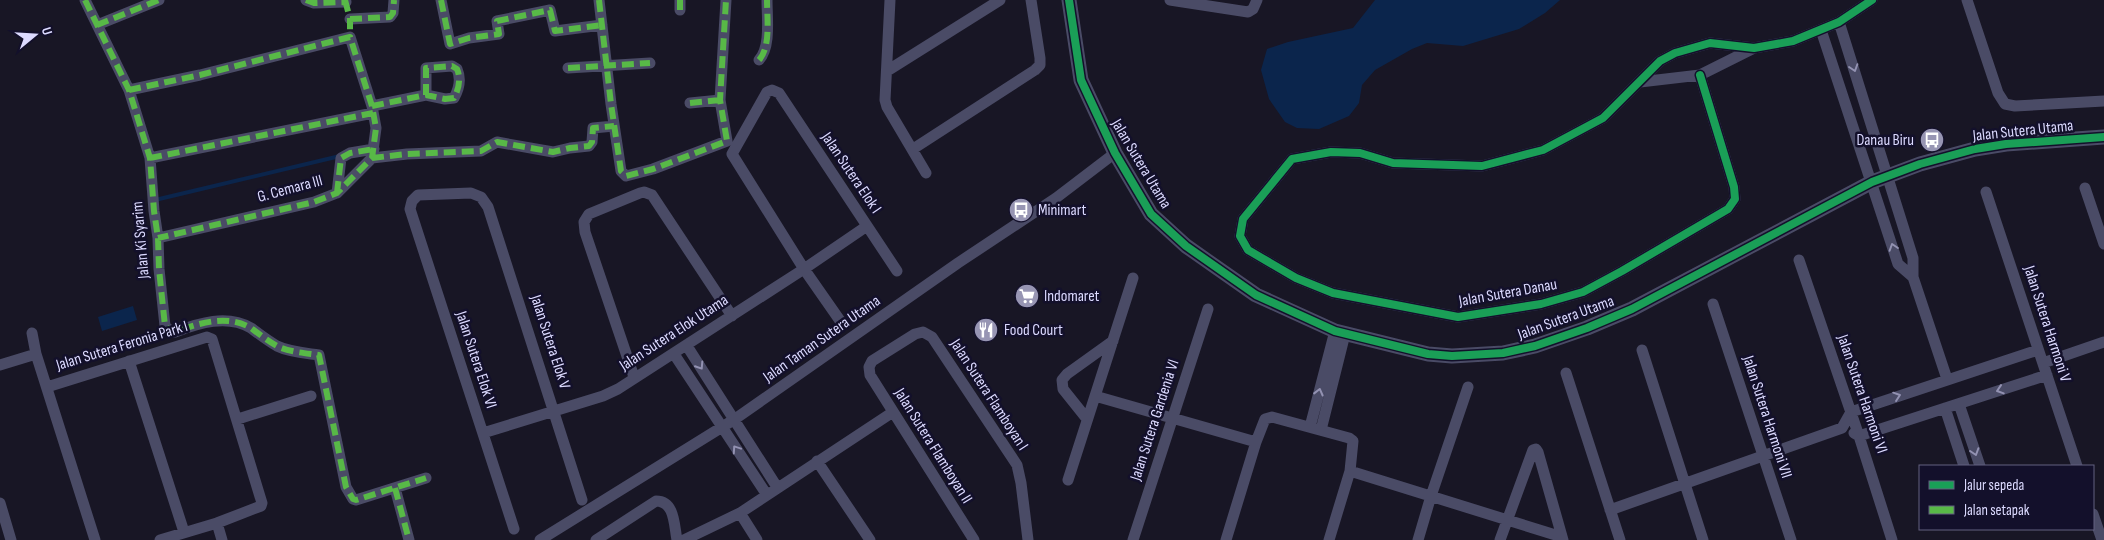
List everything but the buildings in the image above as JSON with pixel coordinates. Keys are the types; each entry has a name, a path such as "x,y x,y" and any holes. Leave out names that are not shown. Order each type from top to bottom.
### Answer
{"street":[{"name":"Jalan Ki Syarim","path":"85,0 129,90 150,158 165,326 170,331 175,332 216,320 233,322 248,327 277,346 319,355 348,494 356,500 395,488"},
{"path":"97,25 159,0"},
{"path":"306,0 314,3 346,1 350,19 350,37 376,128 373,154"},
{"path":"350,19 390,17 393,13 394,0"},
{"path":"441,0 450,44 469,38 499,34 497,21 550,10 555,31 602,25"},
{"path":"599,0 614,126 621,171 626,176 653,169 728,141 720,100 726,0"},
{"path":"759,60 763,55 766,36 767,0"},
{"path":"890,0 885,100 887,107 926,173"},
{"path":"887,71 1000,0"},
{"path":"913,149 1036,70 1040,65 1031,0"},
{"name":"Jalan Sutera Utama","path":"1069,0 1081,80 1115,153 1151,214 1186,246 1256,295 1340,332 1404,350 1452,356 1503,353 1535,346 1632,309 1872,182 1888,176 1976,148 2022,142 2104,137"},
{"path":"1170,0 1248,12 1253,9 1257,0"},
{"path":"1640,82 1700,75 1754,48 1793,40 1821,30 1839,22 1872,0"},
{"path":"1967,0 1998,93 2005,104 2015,106 2104,101"},
{"path":"1839,22 1913,258 1913,277 1947,379"},
{"path":"1821,30 1898,264 1913,277"},
{"path":"129,90 200,75 350,37"},
{"path":"1640,82 1660,61 1690,47 1710,43 1754,48"},
{"path":"568,68 650,63"},
{"name":"Jalan Sutera Danau","path":"1640,82 1602,118 1543,150 1482,166 1394,163 1360,153 1331,152 1292,159 1242,219 1240,236 1248,250 1296,278 1333,293 1458,316 1541,304 1582,292 1622,271 1728,209 1735,199 1734,187 1700,75"},
{"name":"Jalan Sutera Elok I","path":"804,269 732,154 767,92 772,90 778,93 897,271"},
{"path":"1844,100 1862,94"},
{"path":"150,158 372,109 426,95"},
{"path":"690,103 720,100"},
{"path":"338,193 341,158 350,153 416,154 481,151 497,142 558,152 570,148 589,146 592,142 593,128 614,126"},
{"name":"Jalan Taman Sutera Utama","path":"540,540 735,419 950,269 1056,198 1115,153"},
{"name":"G. Cemara III","path":"158,238 314,202 338,193 373,154"},
{"path":"2085,188 2104,244"},
{"path":"634,377 585,232 584,222 589,214 640,192 648,193 654,198 732,316"},
{"name":"Jalan Sutera Harmoni V","path":"1986,192 2077,465"},
{"name":"Jalan Sutera Elok V","path":"412,201 418,195 471,193 481,197 488,207 582,500"},
{"name":"Jalan Sutera Elok VI","path":"412,201 410,210 514,529"},
{"name":"Jalan Sutera Elok Utama","path":"483,433 603,396 618,389 634,377 687,346 867,226"},
{"name":"Jalan Sutera Harmoni VI","path":"1799,260 1892,540"},
{"path":"804,269 841,322"},
{"path":"1068,480 1133,278"},
{"name":"Jalan Sutera Harmoni VII","path":"1713,304 1791,540"},
{"name":"Jalan Sutera Gardenia VI","path":"1132,540 1208,309"},
{"name":"Jalan Sutera Flamboyan I","path":"869,367 872,361 915,334 923,332 932,337 1016,465 1021,483 1028,540"},
{"path":"1315,428 1340,332"},
{"path":"32,333 36,354 95,540"},
{"name":"Jalan Sutera Feronia Park I","path":"47,387 210,337 238,419 262,503 261,506 217,523"},
{"path":"1087,420 1063,389 1062,380 1067,374 1113,341"},
{"path":"2042,363 2104,342"},
{"path":"687,346 777,487"},
{"path":"1642,350 1703,540"},
{"path":"1610,510 1842,428 1851,412 2038,350"},
{"path":"0,365 36,354"},
{"path":"674,354 767,495"},
{"path":"129,361 184,532"},
{"name":"Jalan Sutera Flamboyan II","path":"869,367 870,375 892,412 974,540"},
{"path":"1566,373 1620,540"},
{"path":"1842,428 1859,436 2047,375"},
{"path":"1418,540 1430,496 1468,387"},
{"path":"238,419 311,396"},
{"path":"1095,396 1256,442"},
{"path":"1959,404 1980,465"},
{"path":"1945,408 1964,465"},
{"path":"684,540 740,513 892,412"},
{"path":"1226,540 1256,442 1265,418 1268,417 1315,428 1353,441 1350,471 1328,540"},
{"path":"1500,540 1506,518 1533,450 1536,449 1563,538"},
{"path":"817,461 870,540"},
{"path":"1350,471 1506,518 1563,538"},
{"path":"410,540 395,488 426,478"},
{"path":"596,540 656,501 666,502 669,506 677,540"},
{"path":"0,503 12,540"},
{"path":"740,513 757,540"},
{"path":"2094,517 2102,540"},
{"path":"160,540 217,523 222,540"}],"water":[{"path":"1375,0 1560,0 1545,13 1519,29 1463,46 1427,43 1412,49 1375,70 1362,85 1359,103 1349,116 1319,129 1297,128 1285,122 1269,99 1261,70 1267,49 1288,42 1353,28"},
{"path":"133,306 137,320 102,331 98,317"}],"waterway":[{"path":"155,200 340,156"}],"marked path":[{"path":"85,0 129,90 150,158 165,326 170,331 175,332 213,321 232,321 251,328 282,348 319,355 346,487 353,499 356,500 426,478"},
{"path":"97,25 159,0"},
{"path":"306,0 314,3 346,2"},
{"path":"345,0 350,19 350,37"},
{"path":"350,19 390,17 393,13 394,0"},
{"path":"441,0 450,44 469,38 499,34 497,21 550,10 555,31 602,25"},
{"path":"599,0 621,171 626,176 653,169 727,141 720,100 726,0"},
{"path":"680,0 680,10"},
{"path":"759,60 767,40 767,0"},
{"path":"129,90 200,75 350,37 372,106 376,128 372,158 337,193 314,202 158,238"},
{"path":"568,68 650,63"},
{"path":"372,106 426,95 426,68 452,66 457,69 459,84 454,98 445,99 426,95"},
{"path":"690,103 720,100"},
{"path":"150,158 373,113"},
{"path":"372,158 407,154 481,151 497,142 553,152 589,146 592,142 593,128 614,126"},
{"path":"337,193 341,158 350,153 374,149"},
{"path":"395,488 409,540"}],"cycle path":[{"path":"1069,0 1081,80 1115,153 1151,214 1186,246 1256,295 1335,331 1428,354 1452,356 1503,353 1535,346 1587,328 1632,309 1872,182 1920,164 1975,149 2006,144 2104,137"},
{"path":"1700,75 1734,187 1735,199 1728,209 1583,292 1541,304 1458,317 1333,293 1296,278 1248,250 1240,236 1243,219 1292,159 1331,152 1360,153 1393,163 1482,166 1543,150 1603,118 1660,61 1675,53 1710,43 1754,48 1793,41 1839,22 1872,0"}],"place":[{"name":"Danau Biru","path":"1932,140"},
{"name":"Minimart","path":"1021,210"},
{"name":"Indomaret","path":"1027,296"},
{"name":"Food Court","path":"986,330"}]}
